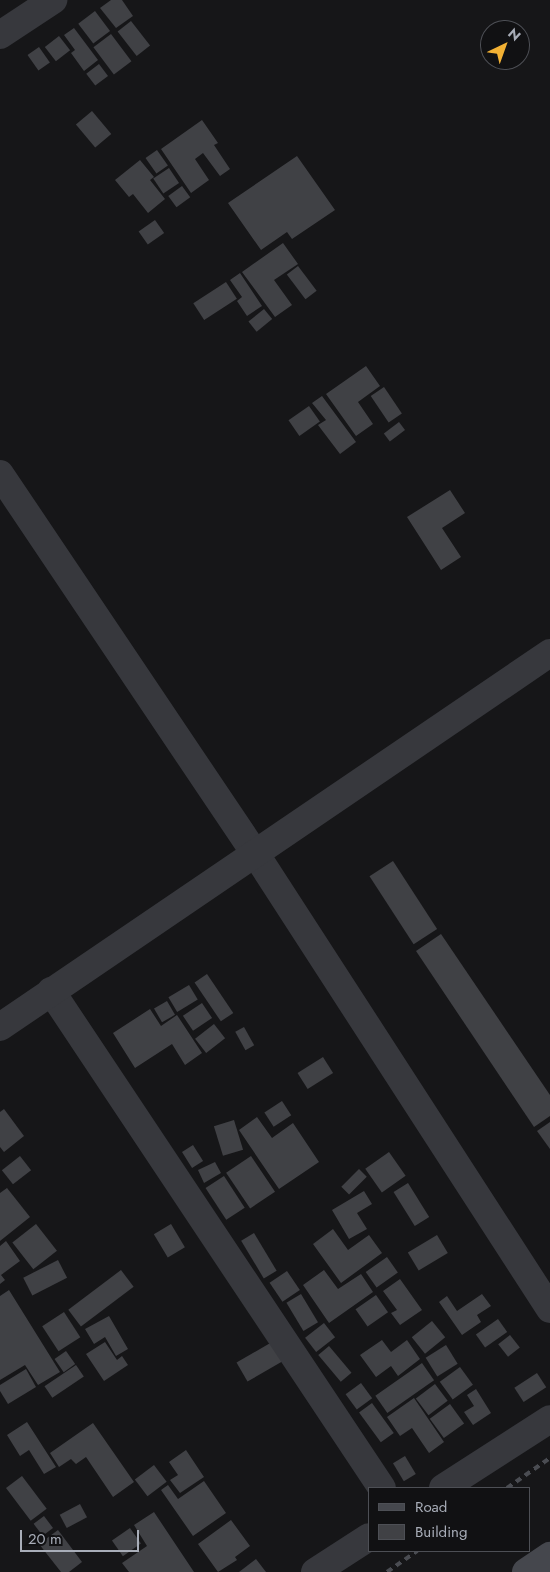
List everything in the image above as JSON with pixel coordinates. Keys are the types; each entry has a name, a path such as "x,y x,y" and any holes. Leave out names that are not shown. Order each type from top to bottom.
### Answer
{"street":[{"path":"0,35 53,0"},
{"path":"0,474 255,853 550,1309"},
{"path":"0,1027 550,653"},
{"path":"51,991 381,1487"},
{"path":"445,1487 550,1419"},
{"path":"315,1572 368,1538"},
{"path":"526,1572 550,1556"}],"building":[{"path":"111,0 122,0 133,16 116,28 100,8"},
{"path":"95,11 110,31 93,44 78,24"},
{"path":"131,21 150,45 137,56 118,31"},
{"path":"74,28 98,60 84,71 71,53 75,50 64,35"},
{"path":"111,34 131,61 114,74 93,47"},
{"path":"59,36 70,50 56,61 45,47"},
{"path":"39,47 50,63 38,71 28,55"},
{"path":"99,64 108,76 95,86 86,74"},
{"path":"92,111 111,134 95,147 76,124"},
{"path":"202,120 218,143 214,145 230,169 220,176 203,153 195,159 209,180 191,193 161,149"},
{"path":"157,150 168,166 156,174 146,158"},
{"path":"297,156 335,210 292,239 287,232 261,250 228,203"},
{"path":"140,160 154,177 150,180 165,199 148,213 133,194 129,197 115,180"},
{"path":"169,168 179,183 163,194 153,179"},
{"path":"182,186 190,197 176,207 168,196"},
{"path":"155,220 164,233 148,245 139,231"},
{"path":"283,243 298,264 274,280 292,305 275,317 242,272"},
{"path":"298,266 317,291 305,299 287,274"},
{"path":"240,273 262,306 247,316 237,301 242,297 230,280"},
{"path":"226,282 237,299 204,320 193,303"},
{"path":"264,309 272,319 257,332 248,322"},
{"path":"366,366 380,386 358,402 373,424 356,436 326,394"},
{"path":"384,387 402,414 389,422 371,396"},
{"path":"322,396 356,442 340,454 318,425 326,420 312,403"},
{"path":"309,406 320,422 299,436 289,420"},
{"path":"399,422 405,430 390,441 384,433"},
{"path":"450,490 465,513 442,528 461,557 441,570 407,517"},
{"path":"393,861 437,929 414,944 370,876"},
{"path":"441,934 550,1095 550,1116 534,1127 416,951"},
{"path":"207,974 233,1013 221,1021 195,982"},
{"path":"189,985 198,1000 177,1012 168,997"},
{"path":"167,1001 175,1015 162,1022 154,1008"},
{"path":"202,1003 212,1018 193,1031 183,1016"},
{"path":"150,1009 161,1026 177,1015 202,1053 185,1065 172,1044 135,1068 113,1033"},
{"path":"214,1024 225,1038 206,1053 195,1039"},
{"path":"244,1027 254,1045 245,1050 235,1032"},
{"path":"323,1057 333,1073 308,1089 298,1073"},
{"path":"282,1101 291,1115 274,1127 264,1112"},
{"path":"4,1109 24,1136 4,1152 0,1147 0,1112"},
{"path":"257,1117 272,1138 293,1123 319,1162 279,1189 239,1130"},
{"path":"234,1120 243,1150 223,1156 214,1126"},
{"path":"550,1122 550,1149 537,1131"},
{"path":"193,1145 203,1161 192,1168 182,1152"},
{"path":"389,1152 406,1176 382,1192 365,1169"},
{"path":"20,1156 31,1170 13,1184 2,1170"},
{"path":"251,1156 275,1192 250,1208 226,1173"},
{"path":"215,1162 221,1173 204,1183 198,1170"},
{"path":"359,1169 367,1177 349,1194 341,1187"},
{"path":"224,1176 245,1208 226,1220 206,1188"},
{"path":"408,1183 429,1217 415,1226 394,1192"},
{"path":"7,1188 30,1217 0,1241 0,1193"},
{"path":"364,1191 372,1204 357,1213 367,1229 349,1239 332,1210"},
{"path":"36,1224 57,1251 33,1269 12,1242"},
{"path":"171,1224 185,1247 168,1257 154,1234"},
{"path":"333,1229 348,1250 369,1235 382,1253 341,1283 313,1244"},
{"path":"254,1233 277,1271 264,1278 241,1241"},
{"path":"437,1235 448,1253 419,1271 408,1253"},
{"path":"6,1241 20,1261 1,1275 5,1280 0,1284 0,1246"},
{"path":"387,1257 398,1273 377,1287 366,1272"},
{"path":"58,1260 67,1278 32,1296 23,1278"},
{"path":"121,1270 134,1287 81,1326 68,1310"},
{"path":"324,1270 338,1289 361,1274 373,1292 329,1323 303,1285"},
{"path":"287,1271 300,1290 282,1302 270,1283"},
{"path":"400,1279 422,1310 400,1325 391,1313 397,1310 383,1291"},
{"path":"9,1290 60,1372 38,1385 25,1365 0,1380 0,1296"},
{"path":"301,1294 318,1322 303,1331 286,1303"},
{"path":"482,1294 491,1306 477,1315 481,1322 462,1335 439,1302 447,1296 457,1311"},
{"path":"376,1295 388,1312 368,1327 356,1309"},
{"path":"64,1312 80,1337 59,1351 42,1326"},
{"path":"109,1316 128,1349 116,1356 105,1337 94,1344 85,1329"},
{"path":"498,1319 507,1332 485,1348 476,1334"},
{"path":"432,1321 445,1337 425,1354 412,1337"},
{"path":"324,1323 335,1337 316,1352 305,1338"},
{"path":"510,1335 520,1348 508,1357 498,1344"},
{"path":"382,1340 391,1352 407,1340 420,1359 398,1376 391,1366 376,1377 360,1355"},
{"path":"105,1342 117,1360 122,1356 128,1365 104,1381 86,1354"},
{"path":"272,1342 283,1361 247,1382 236,1362"},
{"path":"446,1345 458,1364 437,1376 426,1358"},
{"path":"329,1346 351,1373 341,1382 318,1355"},
{"path":"66,1351 75,1364 64,1372 55,1359"},
{"path":"422,1363 434,1380 387,1413 375,1396"},
{"path":"76,1365 84,1377 52,1398 44,1386"},
{"path":"460,1367 473,1385 453,1399 440,1382"},
{"path":"26,1369 36,1387 8,1404 0,1391 0,1385"},
{"path":"537,1373 546,1387 524,1402 514,1388"},
{"path":"361,1383 372,1398 357,1410 346,1394"},
{"path":"435,1384 448,1401 428,1415 416,1398"},
{"path":"476,1389 491,1413 473,1425 464,1412 474,1406 467,1395"},
{"path":"414,1398 444,1442 429,1453 412,1428 400,1436 387,1417"},
{"path":"372,1403 394,1433 381,1442 359,1412"},
{"path":"450,1404 464,1423 444,1438 430,1419"},
{"path":"27,1422 56,1467 44,1474 29,1450 20,1456 7,1435"},
{"path":"93,1423 134,1482 113,1497 86,1457 76,1464 71,1459 59,1467 50,1453"},
{"path":"186,1450 204,1477 180,1493 170,1480 178,1475 169,1462"},
{"path":"405,1456 416,1474 404,1481 393,1463"},
{"path":"154,1465 167,1482 147,1496 135,1479"},
{"path":"22,1476 47,1509 31,1521 6,1488"},
{"path":"204,1481 226,1513 193,1536 161,1490 168,1485 178,1499"},
{"path":"80,1504 87,1517 67,1528 60,1515"},
{"path":"154,1512 194,1572 129,1572 122,1563 147,1546 134,1525"},
{"path":"44,1516 53,1528 43,1536 34,1524"},
{"path":"231,1520 250,1546 235,1557 237,1560 218,1572 198,1544"},
{"path":"130,1528 141,1544 123,1556 112,1541"},
{"path":"58,1530 82,1562 69,1572 61,1572 39,1544"},
{"path":"256,1559 266,1572 239,1572"}],"railway":[{"path":"508,1487 550,1458"},
{"path":"387,1572 416,1552"}]}
